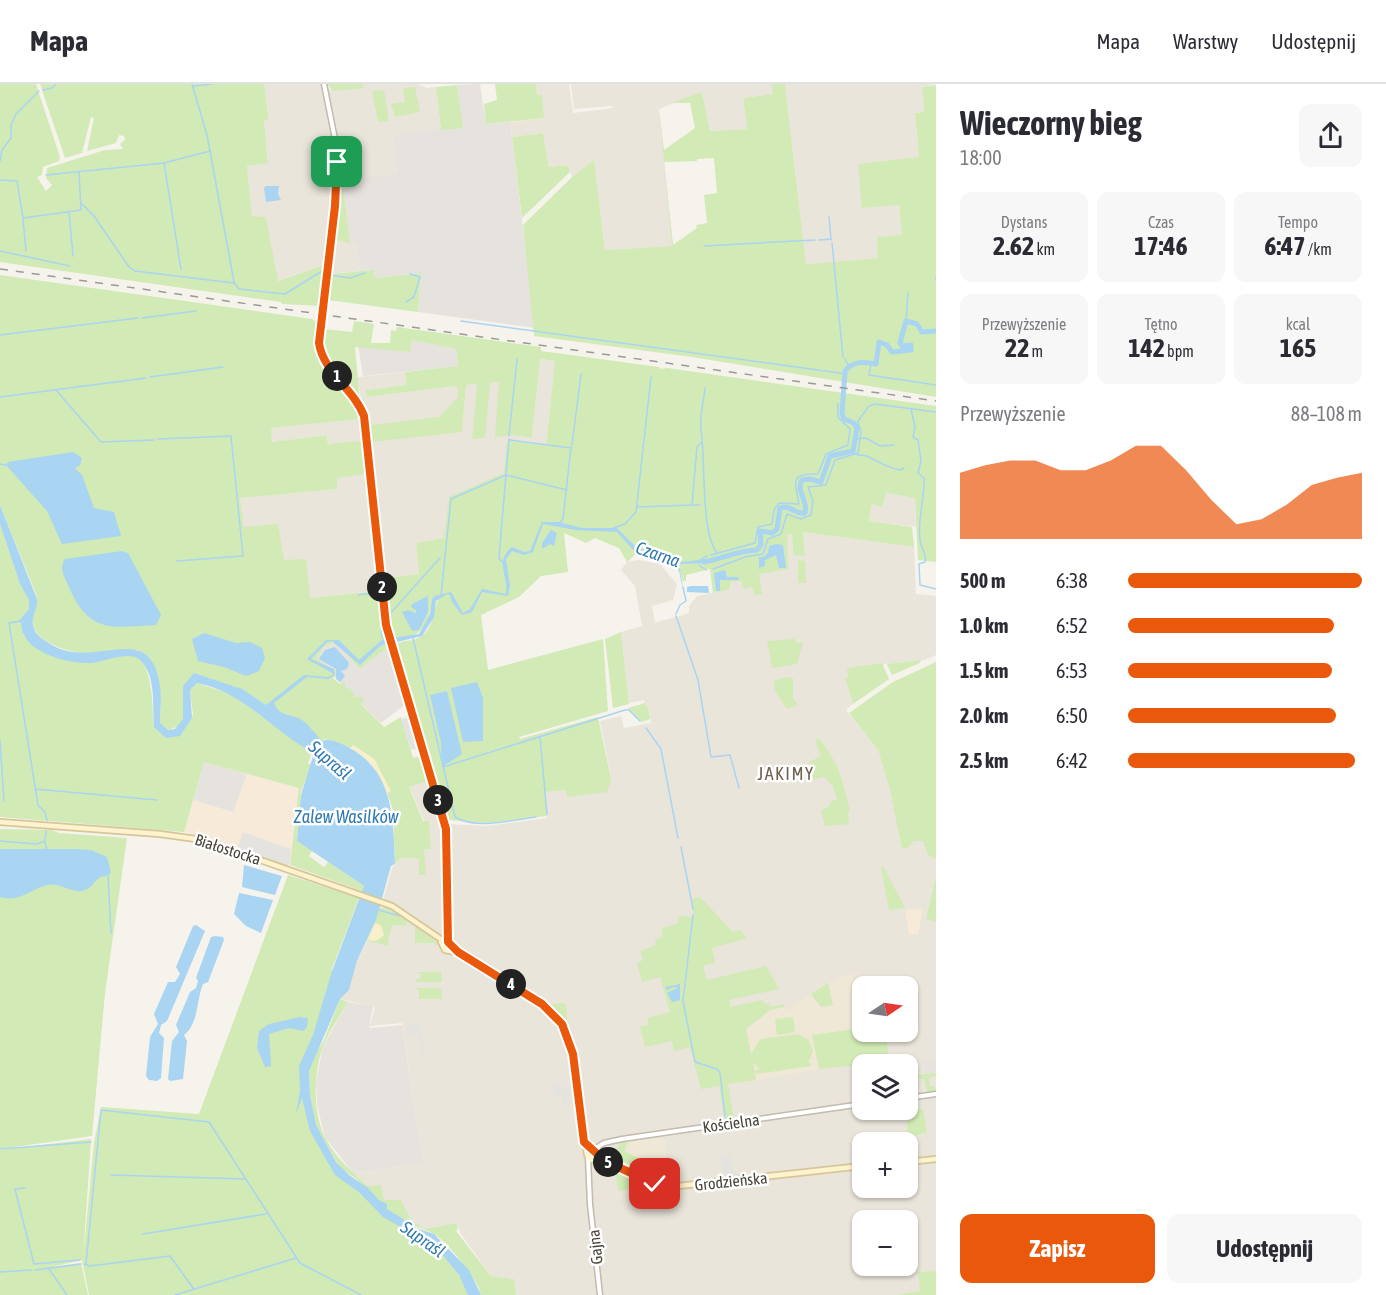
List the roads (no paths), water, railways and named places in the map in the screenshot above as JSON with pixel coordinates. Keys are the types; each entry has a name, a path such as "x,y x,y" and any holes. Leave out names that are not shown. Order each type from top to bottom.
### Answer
{"main road":[{"name":"Białostocka","path":"0,822 193,837 403,911 451,948 542,1004 562,1024 573,1054 585,1144 593,1154"},
{"name":"Grodzieńska","path":"593,1154 650,1183 673,1187 852,1167"},
{"path":"918,1161 936,1159"}],"street":[{"path":"324,84 336,144 336,195 319,343 324,359 358,404 364,416 384,612 389,637 446,824 445,943"},
{"path":"918,1097 936,1094"},
{"name":"Kościelna","path":"593,1154 601,1144 686,1129 852,1105"},
{"name":"Gajna","path":"593,1154 587,1166 600,1295"}],"water":[{"path":"279,186 278,194 281,200 266,202 264,188"},
{"path":"73,452 82,458 80,465 75,468 82,475 94,508 114,512 121,536 62,544 47,511 6,465 8,462"},
{"path":"0,505 37,599 33,622 35,632 52,645 69,651 86,653 119,649 145,654 154,665 160,686 160,723 168,730 175,729 183,719 183,686 194,673 242,689 266,705 304,675 328,677 334,674 307,659 326,640 339,640 359,660 383,639 387,639 388,643 380,646 360,665 333,642 335,641 327,642 311,659 334,669 335,675 328,679 307,677 274,703 279,711 304,722 322,741 338,743 363,757 383,782 388,797 393,830 395,864 391,866 376,920 357,961 349,990 340,999 309,1071 310,1095 316,1125 336,1162 379,1200 387,1204 387,1209 419,1229 434,1234 469,1270 481,1295 468,1295 459,1275 436,1247 383,1217 360,1193 335,1175 310,1131 302,1098 296,1114 300,1091 299,1066 313,1035 332,971 364,886 297,841 301,795 314,753 299,745 230,695 197,683 190,690 192,718 180,736 166,738 154,727 153,692 149,674 140,660 123,656 81,663 58,658 37,649 29,642 23,633 21,623 18,622 29,609 29,600 20,584 0,524"},
{"path":"542,522 558,522 582,528 617,528 638,549 663,551 682,562 708,559 709,563 679,564 683,587 678,569 670,559 660,555 635,552 617,532 576,530 543,524 533,552 524,555 512,551 506,559 510,586 508,596 482,592 472,612 462,615 452,602 450,595 447,594 436,601 434,617 422,636 393,643 392,638 419,634 430,614 432,599 435,596 451,592 463,613 470,609 482,589 506,594 503,563 507,552 512,547 524,552 530,551"},
{"path":"551,530 557,533 554,546 550,544 542,549 542,543"},
{"path":"783,545 786,568 779,568 776,555 765,560 765,566 759,568 759,557 768,553 769,546"},
{"path":"122,551 128,553 161,615 156,625 125,627 102,624 92,620 76,601 68,585 62,569 65,559"},
{"path":"725,570 727,577 738,577 739,580 720,580 720,591 716,591 714,573"},
{"path":"708,586 709,593 687,592 687,587"},
{"path":"428,596 428,612 419,630 412,631 402,612 408,610 415,613 417,611 411,607 412,604"},
{"path":"204,633 236,643 250,642 262,648 265,658 259,671 246,676 224,667 198,661 192,639"},
{"path":"335,647 349,663 347,669 341,671 345,676 340,682 336,679 336,669 319,659 325,650"},
{"path":"477,682 483,698 483,741 463,742 451,688"},
{"path":"447,691 462,754 442,767 441,743 430,695"},
{"path":"0,849 91,850 107,857 111,873 99,878 85,890 71,890 57,885 48,885 19,897 0,897"},
{"path":"244,865 282,876 275,895 242,887"},
{"path":"239,893 273,900 261,933 246,926 234,914"},
{"path":"196,925 205,931 167,1021 161,1025 159,1033 164,1038 161,1078 157,1081 149,1080 146,1076 150,1037 158,1024 154,1014 168,982 175,982 180,974 176,967 193,926"},
{"path":"211,937 223,937 224,940 208,982 203,984 195,1018 184,1035 187,1041 183,1079 170,1081 168,1079 172,1041 179,1032 176,1025 190,992 196,988 198,981 196,978"},
{"path":"680,984 680,1000 672,1002 667,993 678,988 666,990 666,987"},
{"path":"300,1017 308,1018 307,1027 303,1031 289,1028 269,1034 271,1066 265,1067 257,1048 259,1031 269,1024"}],"waterway":[{"path":"43,90 52,88 56,84"},
{"path":"192,84 207,135 234,282"},
{"path":"194,86 211,84"},
{"path":"0,161 2,150 11,138 11,125 16,114 39,91"},
{"path":"46,175 164,163 210,151"},
{"path":"164,163 181,269"},
{"path":"0,180 17,181 23,218 81,210 79,172"},
{"path":"81,203 94,216 129,267 135,271 234,283 239,289 285,294 322,271 325,273"},
{"path":"69,212 73,256"},
{"path":"829,217 831,240"},
{"path":"23,219 26,251"},
{"path":"819,240 831,239"},
{"path":"704,246 815,240"},
{"path":"832,243 843,357"},
{"path":"0,251 70,266"},
{"path":"329,275 350,278 365,273"},
{"path":"406,302 414,297 420,277 410,274"},
{"path":"906,321 908,293"},
{"path":"142,318 196,311"},
{"path":"0,335 138,318"},
{"path":"461,321 847,374"},
{"name":"Czarna","path":"704,562 744,551 757,550 761,545 760,531 772,533 777,529 780,508 787,507 805,513 800,488 802,480 810,479 821,482 830,456 853,451 857,428 854,423 844,419 842,413 845,371 848,367 864,362 876,364 879,342 887,345 892,352 911,350 911,345 902,346 900,343 906,321 917,324 922,332 936,331"},
{"path":"509,436 517,359"},
{"path":"845,359 849,366"},
{"path":"871,363 869,375 936,385"},
{"path":"150,377 223,367"},
{"path":"572,445 581,374"},
{"path":"613,528 625,524 636,512 651,377"},
{"path":"0,397 146,378"},
{"path":"705,388 701,425 706,512 708,529 717,553"},
{"path":"56,390 101,442 154,440"},
{"name":"Czarna","path":"711,555 755,543 758,527 772,524 774,510 779,503 799,504 796,485 798,477 818,474 826,454 848,445 850,429 838,417 838,403"},
{"name":"Czarna","path":"713,569 745,557 763,554 768,539 781,534 787,514 801,519 811,515 813,501 808,487 826,485 835,460 858,453 861,432 858,421 869,406 875,404 936,412"},
{"path":"911,409 915,427 913,437 918,440 921,461 918,473 924,478 920,537 925,562 919,564 920,585 936,589"},
{"path":"158,439 231,436 243,556 177,561"},
{"path":"854,439 866,438 880,446 894,445"},
{"path":"503,563 499,558 509,439"},
{"path":"510,440 571,448"},
{"path":"637,507 692,505 697,447 702,442"},
{"path":"560,523 563,519 571,447"},
{"path":"852,452 867,456 891,468 900,470 904,468"},
{"path":"0,464 6,465"},
{"path":"441,595 451,499 506,475 567,490"},
{"path":"692,505 700,505"},
{"name":"Czarna","path":"699,561 707,556"},
{"path":"393,639 388,616 440,558"},
{"path":"699,565 706,570"},
{"path":"676,614 680,605 686,601 683,587"},
{"path":"358,595 376,593 379,602"},
{"path":"380,605 381,625"},
{"path":"676,616 698,680 711,757 730,755 739,788"},
{"path":"21,621 9,623 38,805 45,812 47,820"},
{"path":"381,627 382,638"},
{"path":"413,638 455,817 484,824 536,817"},
{"path":"443,767 625,710 629,710 640,721"},
{"path":"646,728 661,749 678,838"},
{"path":"540,737 547,814"},
{"path":"0,740 4,801"},
{"path":"35,789 157,800"},
{"path":"0,841 37,844 45,841 46,831"},
{"path":"45,842 47,850"},
{"path":"681,847 693,909"},
{"path":"108,876 111,933"},
{"path":"379,910 400,916"},
{"path":"693,915 683,1001 695,1062 717,1069 720,1073 725,1117"},
{"path":"86,1264 101,1110 209,1122 300,1263 361,1295"},
{"path":"0,1149 91,1142"},
{"path":"111,1175 245,1179"},
{"path":"25,1188 15,1189 34,1264 80,1260"},
{"path":"143,1234 266,1214"},
{"path":"84,1264 90,1266 170,1256 193,1288"},
{"path":"175,1295 296,1258"},
{"path":"35,1270 81,1264"},
{"path":"49,1269 67,1295"},
{"path":"0,1272 31,1270"}],"railway":[{"path":"0,269 936,401"}],"district":[{"name":"JAKIMY","path":"786,773"}],"water label":[{"name":"Supraśl","path":"330,760"},
{"name":"Zalew Wasilków","path":"346,816"},
{"name":"Supraśl","path":"423,1239"}]}
